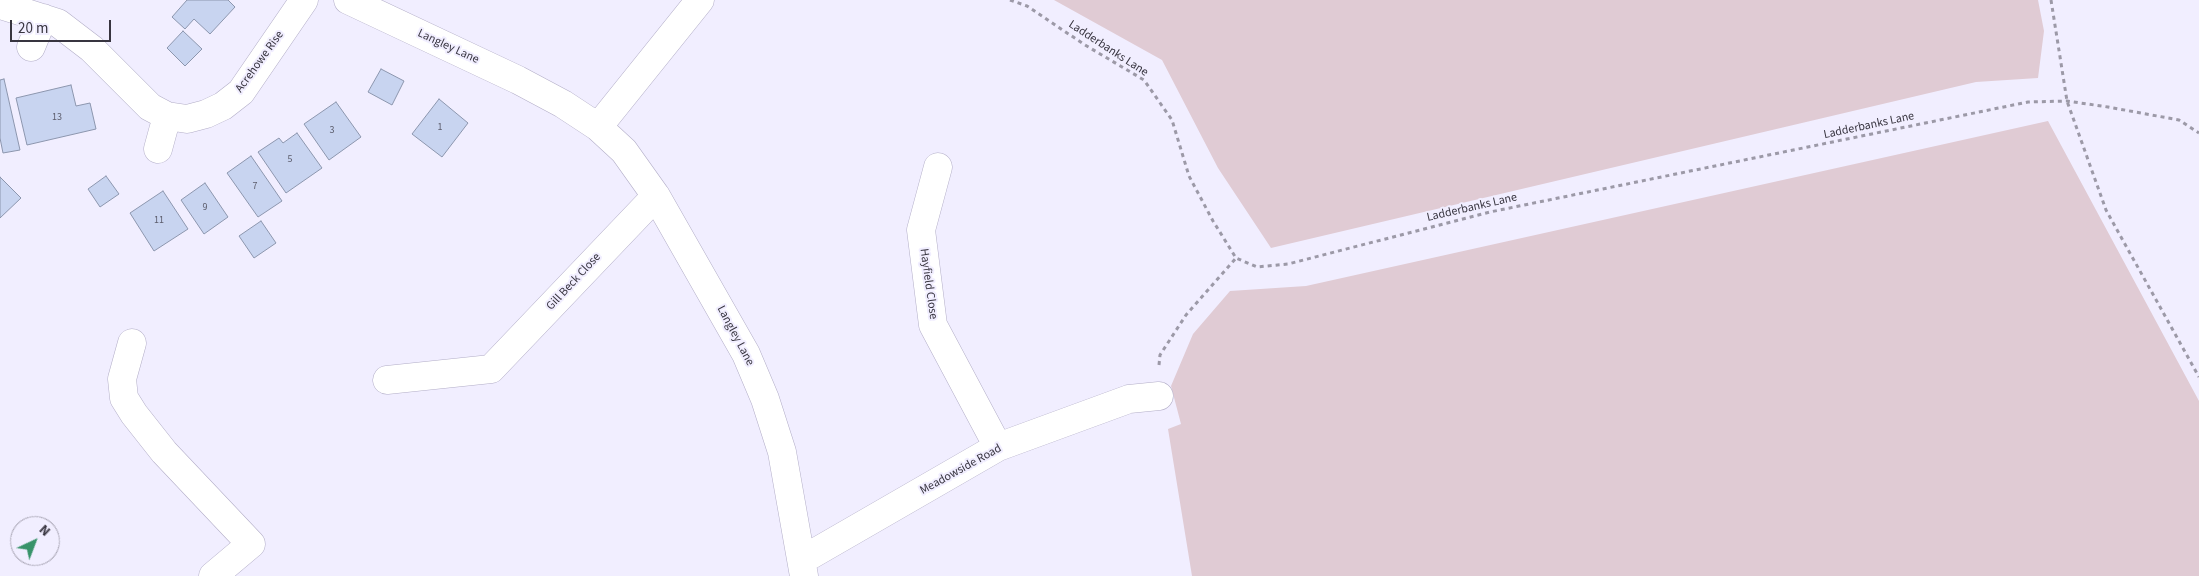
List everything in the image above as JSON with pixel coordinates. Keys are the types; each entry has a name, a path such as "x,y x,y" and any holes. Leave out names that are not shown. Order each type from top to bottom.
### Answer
{"street":[{"name":"Acrehowe Rise","path":"4,6 58,23 76,36 150,107 167,116 187,119 206,114 223,106 240,92 304,0"},
{"name":"Langley Lane","path":"348,0 518,80 563,104 598,127 624,151 656,196 746,354 765,399 782,452 803,568"},
{"path":"598,127 700,0"},
{"path":"31,47 43,18"},
{"path":"158,149 167,116"},
{"name":"Hayfield Close","path":"938,167 921,230 933,325 998,447"},
{"name":"Gill Beck Close","path":"387,380 492,369 656,196"},
{"path":"132,343 122,379 124,398 164,452 252,544 213,576"},
{"name":"Meadowside Road","path":"803,568 998,447 1129,400 1159,396"}],"path":[{"name":"Ladderbanks Lane","path":"1010,0 1027,6 1085,45 1144,80 1172,120 1189,176 1236,258 1257,267 1288,264 1490,212 2028,102 2067,101 2179,120 2199,133"},
{"path":"2051,0 2067,101 2106,210 2199,377"},
{"path":"1160,355 1186,315 1236,258"}],"shaded area":[{"path":"1054,0 2038,0 2044,31 2038,78 1976,82 1271,248 1218,168 1162,60"},
{"path":"2048,121 2199,401 2199,576 1192,576 1168,429 1181,424 1171,386 1193,334 1230,291 1306,286"}],"building":[{"path":"187,0 228,0 235,7 210,34 194,19 185,29 172,17"},
{"path":"183,31 202,49 185,66 167,48"},
{"path":"381,69 404,81 392,105 368,92"},
{"path":"4,79 20,150 3,153 0,138 0,80"},
{"path":"71,85 76,106 90,103 96,129 27,145 16,98"},
{"path":"439,99 468,123 442,157 412,134"},
{"path":"336,102 361,137 329,160 304,124"},
{"path":"297,133 322,168 286,193 258,152 279,138 283,143"},
{"path":"251,156 282,201 258,217 227,173"},
{"path":"106,176 119,194 100,207 88,189"},
{"path":"0,177 21,198 0,218"},
{"path":"205,183 228,217 204,234 181,200"},
{"path":"163,191 188,229 154,251 130,213"},
{"path":"261,221 276,243 254,258 239,236"}]}
